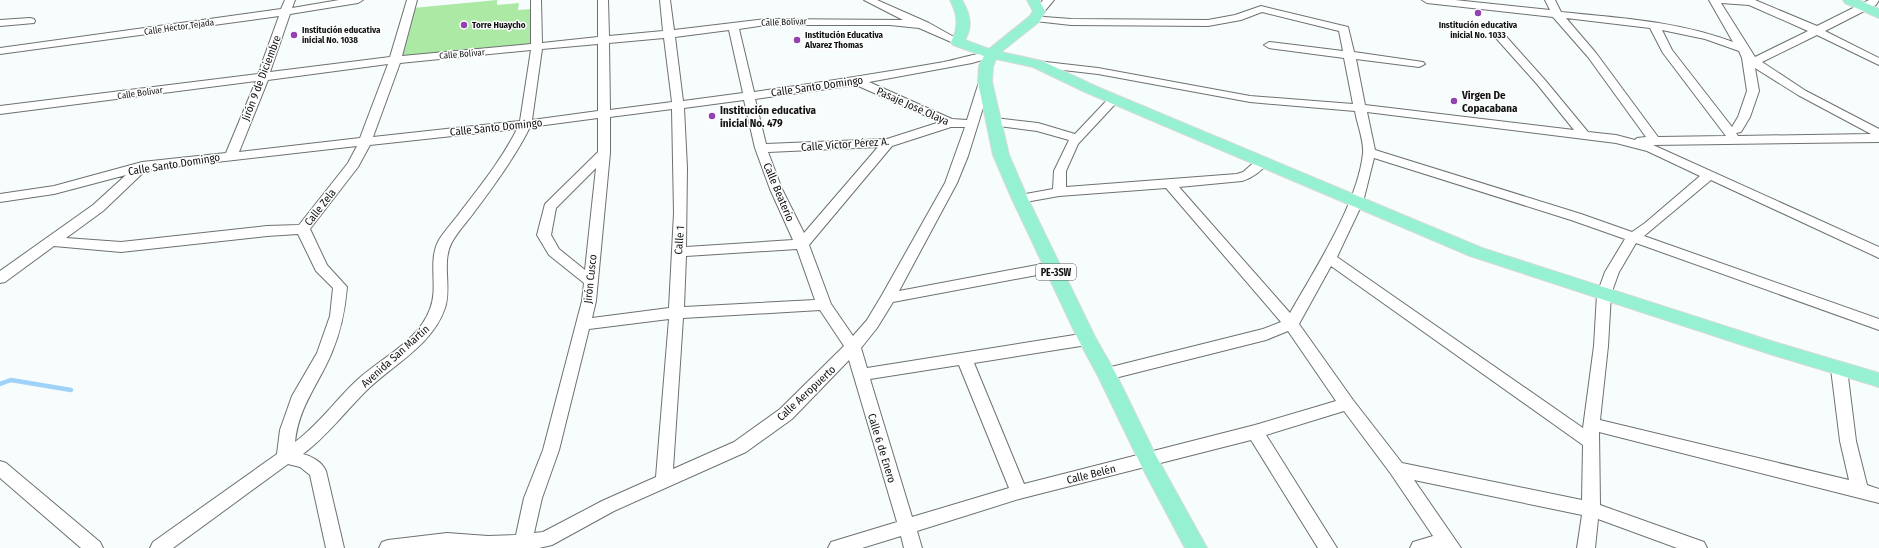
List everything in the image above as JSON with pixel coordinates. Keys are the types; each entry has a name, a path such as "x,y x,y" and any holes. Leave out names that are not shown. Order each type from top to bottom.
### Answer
{"main road":[{"path":"956,0 964,22 964,31 958,42 991,54 1037,64 1114,99 1476,252 1839,369 1879,380"},
{"path":"1849,0 1872,5"},
{"path":"991,54 1039,7"},
{"name":"PE-3SW","path":"991,54 986,66 985,82 995,122 1001,155 1020,200 1087,339 1107,374 1148,459 1196,548"}],"street":[{"name":"Jirón 9 de Diciembre","path":"231,155 263,77 290,0"},
{"name":"Calle Héctor Tejada","path":"0,51 286,12 358,0"},
{"name":"Calle Zela","path":"286,456 288,430 300,396 324,353 337,316 340,287 321,268 303,229 354,164 365,142 395,60 412,0"},
{"name":"Avenida San Martín","path":"159,548 328,424 365,381 411,344 434,319 439,307 441,294 440,253 444,242 496,174 514,147 525,124 537,47 536,0"},
{"name":"Jirón Cusco","path":"521,546 533,498 551,450 589,301 604,153 602,0"},
{"name":"Calle 1","path":"664,481 681,219 678,105 665,0"},
{"path":"869,0 925,25 958,42"},
{"path":"1427,0 1474,3 1557,15 1654,25 1708,36 1748,56 1802,93 1879,134"},
{"path":"1550,0 1557,15 1592,55 1655,141"},
{"path":"1714,0 1748,1 1816,30 1879,62"},
{"path":"1714,0 1748,56 1753,91 1744,117 1737,129 1731,135"},
{"path":"1748,56 1816,30 1872,5"},
{"path":"1039,7 1071,22 1208,23 1237,18 1261,9 1344,29 1369,152 1356,202 1329,258 1291,324 1266,334 1107,374"},
{"path":"0,23 30,21"},
{"name":"Calle Bolívar","path":"0,110 395,60 669,34 733,26 791,21 890,22 925,25"},
{"path":"1654,25 1667,51 1731,135"},
{"name":"Calle Beaterio","path":"733,26 761,148 776,189 802,244 824,305 853,347"},
{"path":"1499,35 1542,82 1585,136"},
{"path":"1269,45 1419,64"},
{"name":"Calle Santo Domingo","path":"0,198 54,190 142,166 231,155 525,124 749,96 857,81 972,60 991,54"},
{"path":"1037,64 1098,71 1250,99 1360,108 1616,139 1655,141 1731,135 1879,138"},
{"name":"Pasaje José Olaya","path":"857,81 950,123 971,124"},
{"name":"Calle Aeropuerto","path":"388,548 447,541 521,546 548,544 608,506 740,447 786,414 853,347 872,324 888,298 951,183 962,156 985,82"},
{"path":"1059,192 1060,171 1076,138 1114,99"},
{"path":"995,122 1038,127 1076,138"},
{"name":"Calle Víctor Pérez A.","path":"761,148 888,142 950,123"},
{"path":"1616,139 1651,148 1708,176 1879,253"},
{"path":"678,252 802,244 888,142"},
{"path":"1369,152 1576,217 1879,325"},
{"path":"590,281 554,252 544,235 550,207 604,153"},
{"path":"1020,200 1059,192 1238,178 1246,175 1262,162"},
{"path":"0,278 98,208 142,166"},
{"path":"1586,548 1591,509 1591,424 1601,346 1604,294 1612,272 1632,238 1650,226 1708,176"},
{"path":"1170,184 1291,324 1347,404 1398,469 1448,544 1419,548"},
{"path":"50,241 121,247 267,231 303,229"},
{"path":"1329,258 1591,442"},
{"path":"888,298 1053,267"},
{"path":"584,324 676,314 824,305"},
{"path":"860,375 1087,339"},
{"name":"Calle 6 de Enero","path":"853,347 860,375 913,548"},
{"path":"964,358 1020,492"},
{"path":"1839,369 1848,441 1860,490"},
{"name":"Calle Belén","path":"837,548 1020,492 1256,432 1347,404"},
{"path":"1591,424 1860,490 1879,496"},
{"path":"1256,432 1328,548"},
{"path":"286,456 304,461 318,471 335,548"},
{"path":"0,468 94,548"},
{"path":"1398,469 1536,499 1591,509 1698,548"}],"green space":[{"path":"497,0 497,5 519,3 518,10 533,9 534,45 399,58 413,8"}],"waterway":[{"path":"0,384 11,380 71,390"}],"place":[{"name":"Institución educativa inicial No. 1033","path":"1478,13"},
{"name":"Torre Huaycho","path":"464,25"},
{"name":"Institución educativa inicial No. 1038","path":"294,35"},
{"name":"Institución Educativa Alvarez Thomas","path":"797,40"},
{"name":"Virgen De Copacabana","path":"1454,101"},
{"name":"Institución educativa inicial No. 479","path":"712,116"}]}
